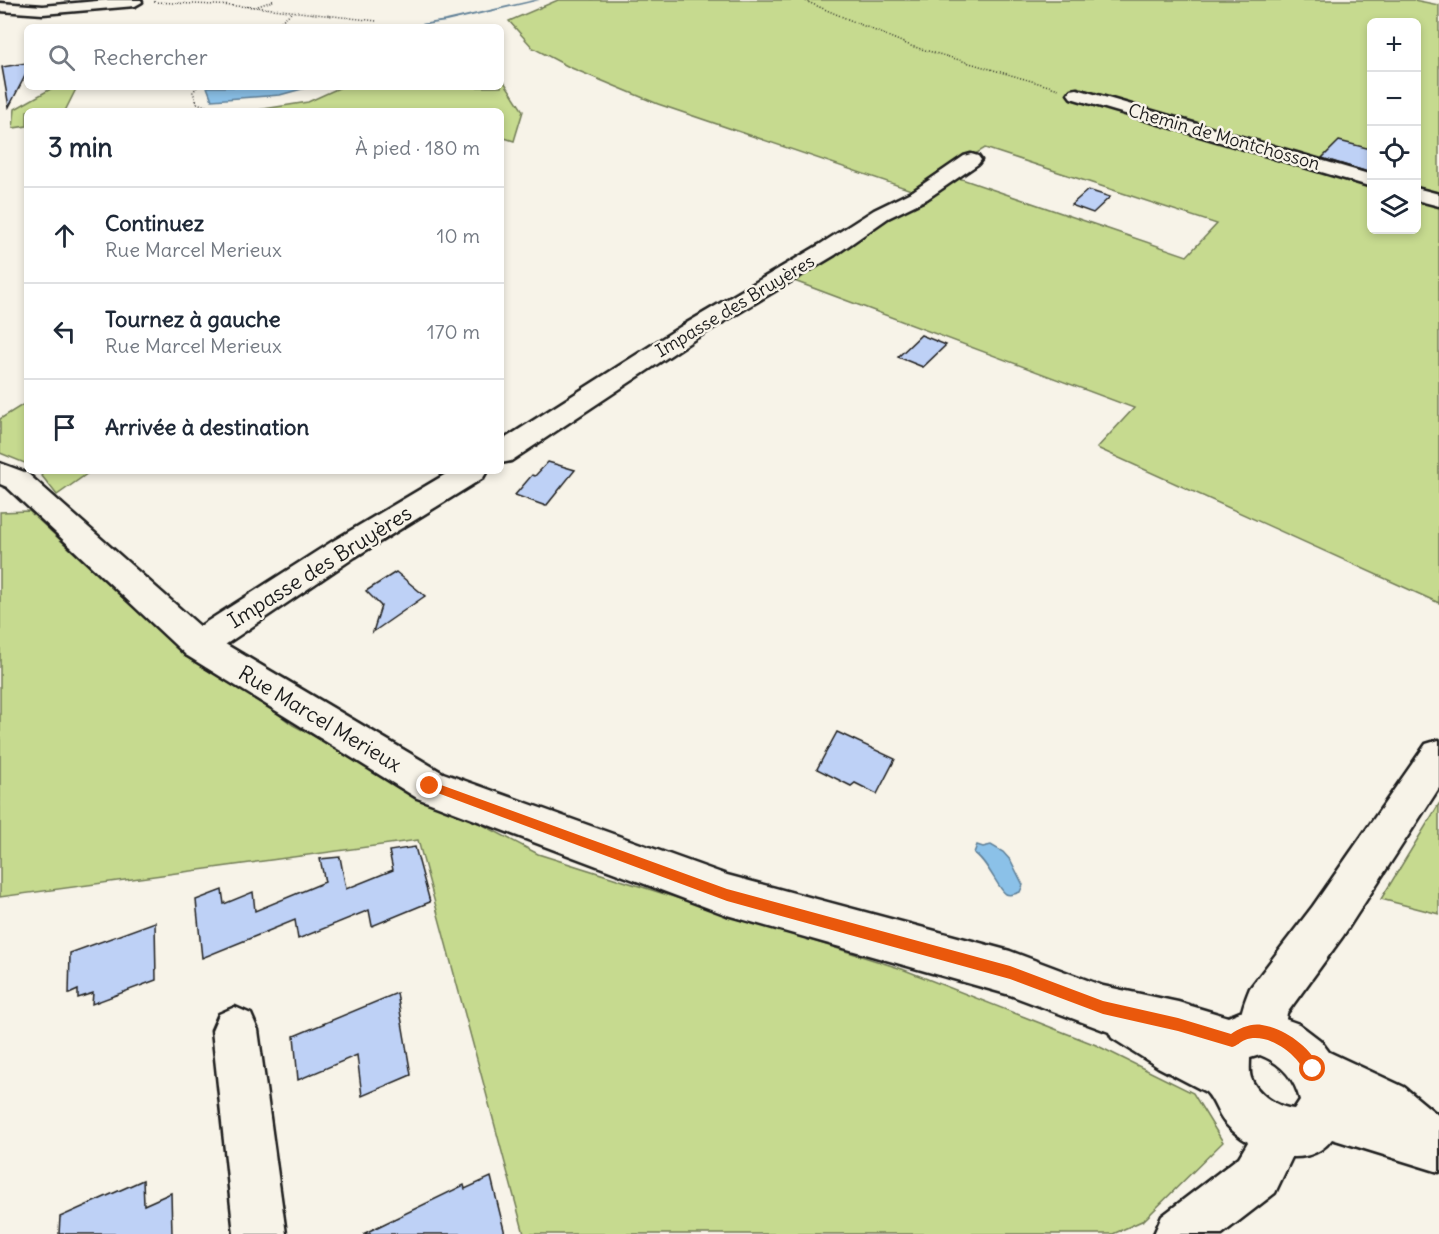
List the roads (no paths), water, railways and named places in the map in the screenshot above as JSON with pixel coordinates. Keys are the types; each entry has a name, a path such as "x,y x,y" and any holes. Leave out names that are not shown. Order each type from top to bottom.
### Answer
{"street":[{"path":"0,7 44,10 135,2"},
{"name":"Chemin de Montchosson","path":"1077,94 1368,180"},
{"name":"Impasse des Bruyères","path":"504,452 689,332 827,250 881,214 920,195 971,160"},
{"path":"1421,196 1439,201"},
{"name":"Rue Marcel Merieux","path":"0,473 17,480 198,645 430,786 727,895 1010,973 1103,1008 1174,1051 1275,1064"},
{"name":"Impasse des Bruyères","path":"198,645 344,549 468,474"},
{"path":"1439,756 1328,921 1266,1004 1275,1064 1312,1127 1296,1134 1275,1131 1254,1118 1237,1100 1275,1064 1317,1049 1439,1115"},
{"path":"235,1030 260,1234"},
{"path":"1275,1064 1439,1147"},
{"path":"1180,1234 1257,1175 1270,1151 1275,1131"}],"water":[{"path":"208,90 298,90 280,95 212,100"},
{"path":"977,845 983,847 991,845 1003,852 1011,861 1023,885 1020,892 1009,895 1003,892 984,862 974,853"}],"waterway":[{"path":"425,24 538,0"}]}
